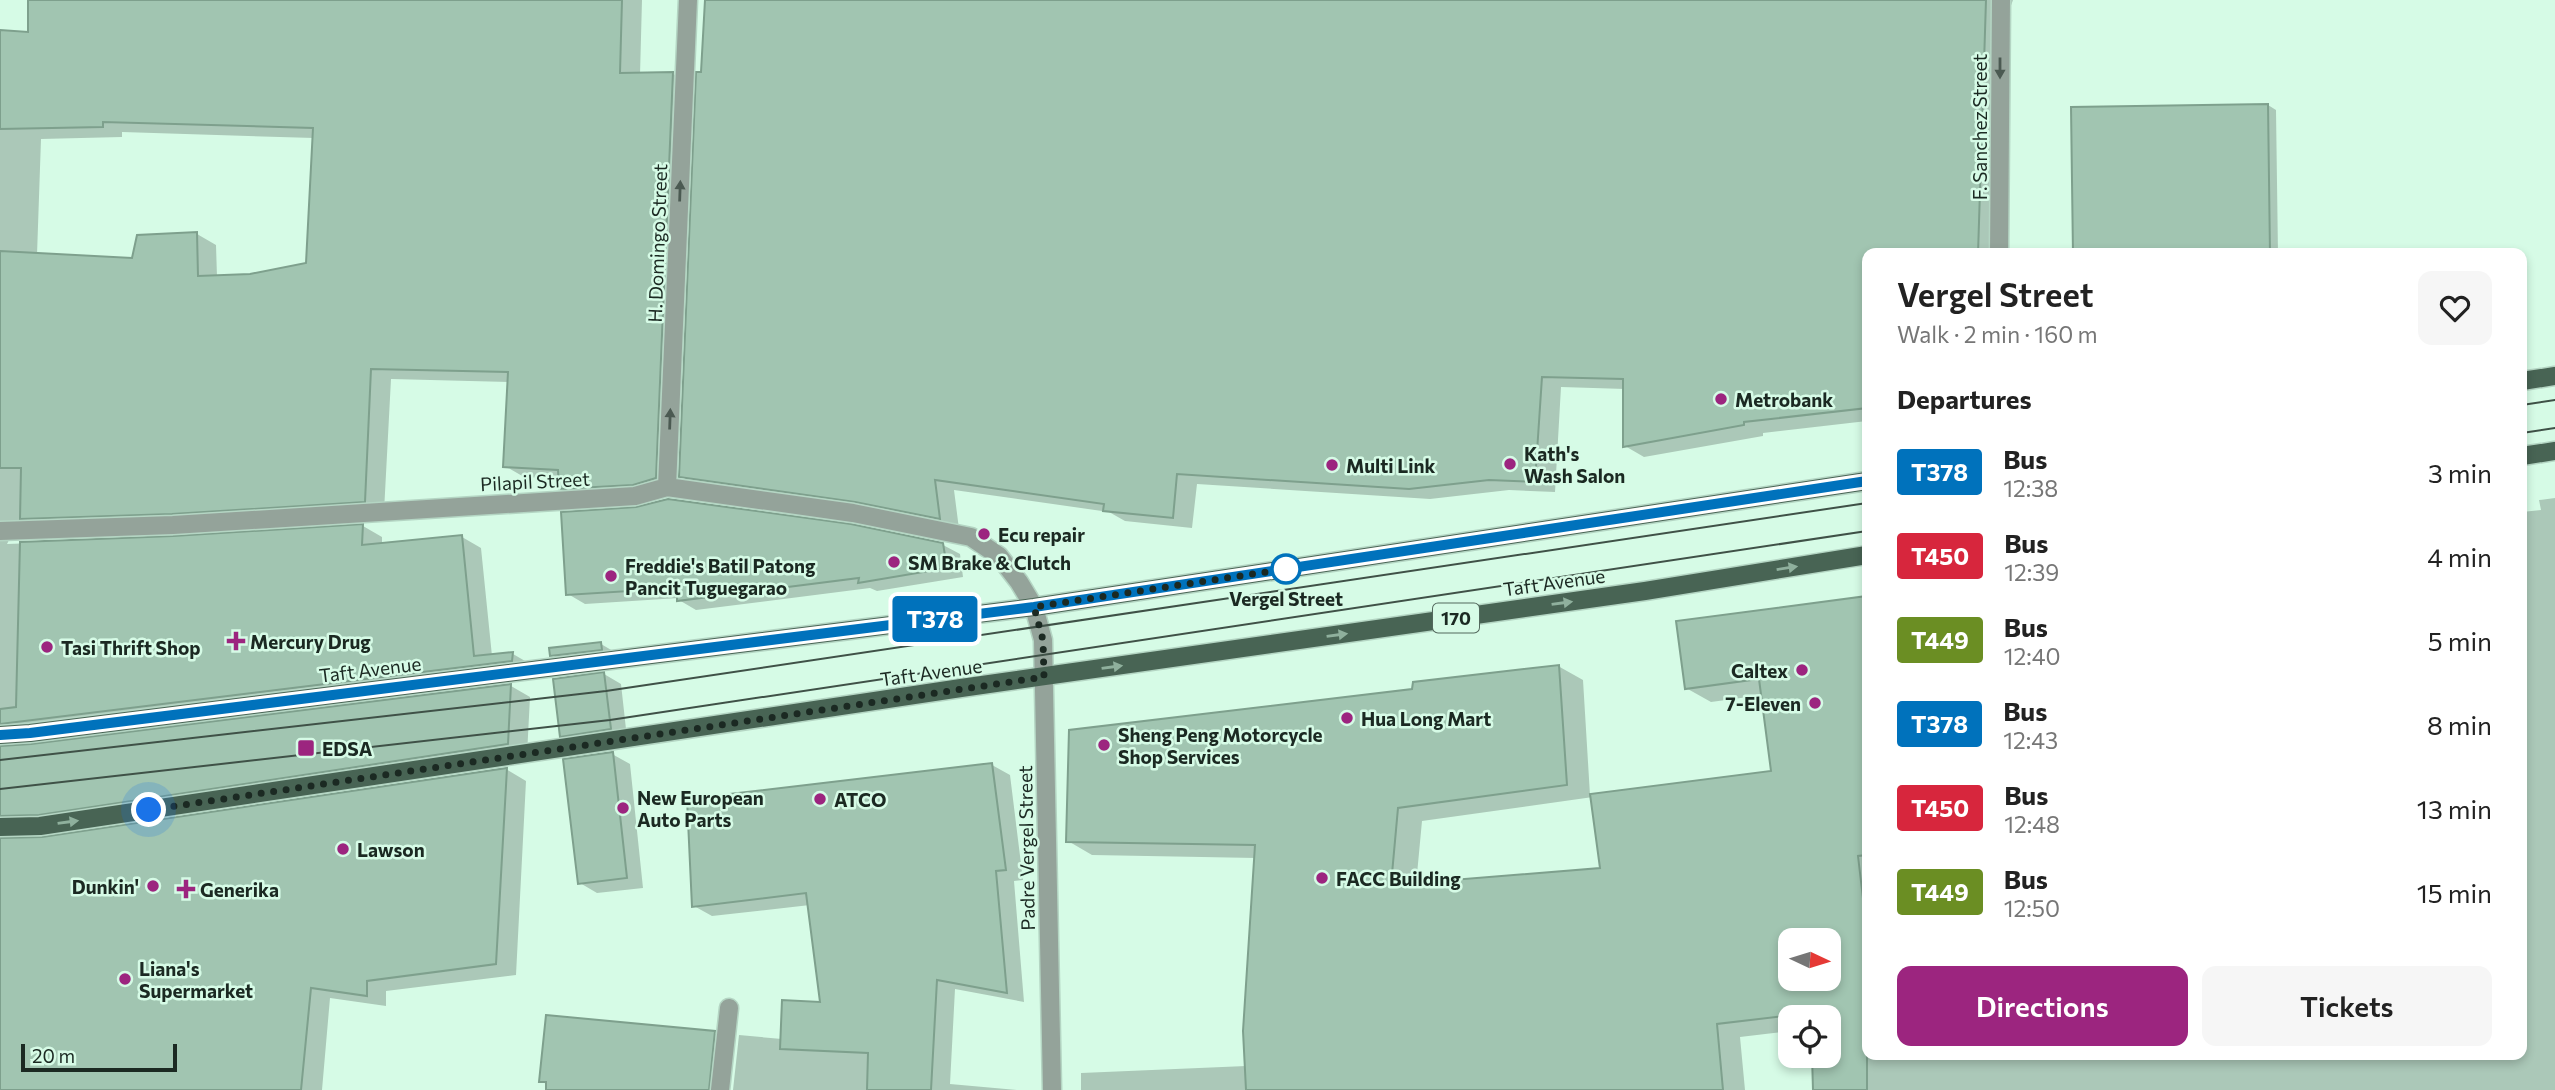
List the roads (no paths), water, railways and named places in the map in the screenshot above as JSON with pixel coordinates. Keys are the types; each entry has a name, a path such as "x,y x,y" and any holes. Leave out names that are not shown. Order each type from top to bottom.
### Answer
{"main road":[{"path":"2527,380 2555,376"},
{"path":"2527,455 2555,451"},
{"name":"Taft Avenue","path":"0,735 1034,607 1862,482"},
{"name":"Taft Avenue","path":"0,827 40,826 1645,591 1862,556"}],"street":[{"name":"H. Domingo Street","path":"667,487 688,0"},
{"name":"F. Sanchez Street","path":"1999,248 2001,0"},
{"name":"Pilapil Street","path":"0,531 173,525 635,496 667,487 853,513 971,537 999,556 1034,607"},
{"name":"Padre Vergel Street","path":"1034,607 1043,640 1052,1090"},
{"path":"720,1090 729,1009"}],"tram line":[{"path":"2527,404 2555,400"},
{"path":"2527,432 2555,428"},
{"path":"0,760 606,691 1862,504"},
{"path":"0,789 610,720 1862,532"}],"place":[{"name":"Metrobank","path":"1721,399"},
{"name":"Kath's Wash Salon","path":"1510,464"},
{"name":"Multi Link","path":"1332,465"},
{"name":"Ecu repair","path":"984,534"},
{"name":"SM Brake & Clutch","path":"894,562"},
{"name":"Vergel Street","path":"1286,569"},
{"name":"Freddie's Batil Patong Pancit Tuguegarao","path":"611,576"},
{"name":"Mercury Drug","path":"236,641"},
{"name":"Tasi Thrift Shop","path":"47,647"},
{"name":"Caltex","path":"1802,670"},
{"name":"7-Eleven","path":"1815,703"},
{"name":"Hua Long Mart","path":"1347,718"},
{"name":"Sheng Peng Motorcycle Shop Services","path":"1104,745"},
{"name":"EDSA","path":"306,748"},
{"name":"ATCO","path":"820,799"},
{"name":"New European Auto Parts","path":"623,808"},
{"name":"Lawson","path":"343,849"},
{"name":"FACC Building","path":"1322,878"},
{"name":"Dunkin'","path":"153,886"},
{"name":"Generika","path":"186,889"},
{"name":"Liana's Supermarket","path":"125,979"}]}
